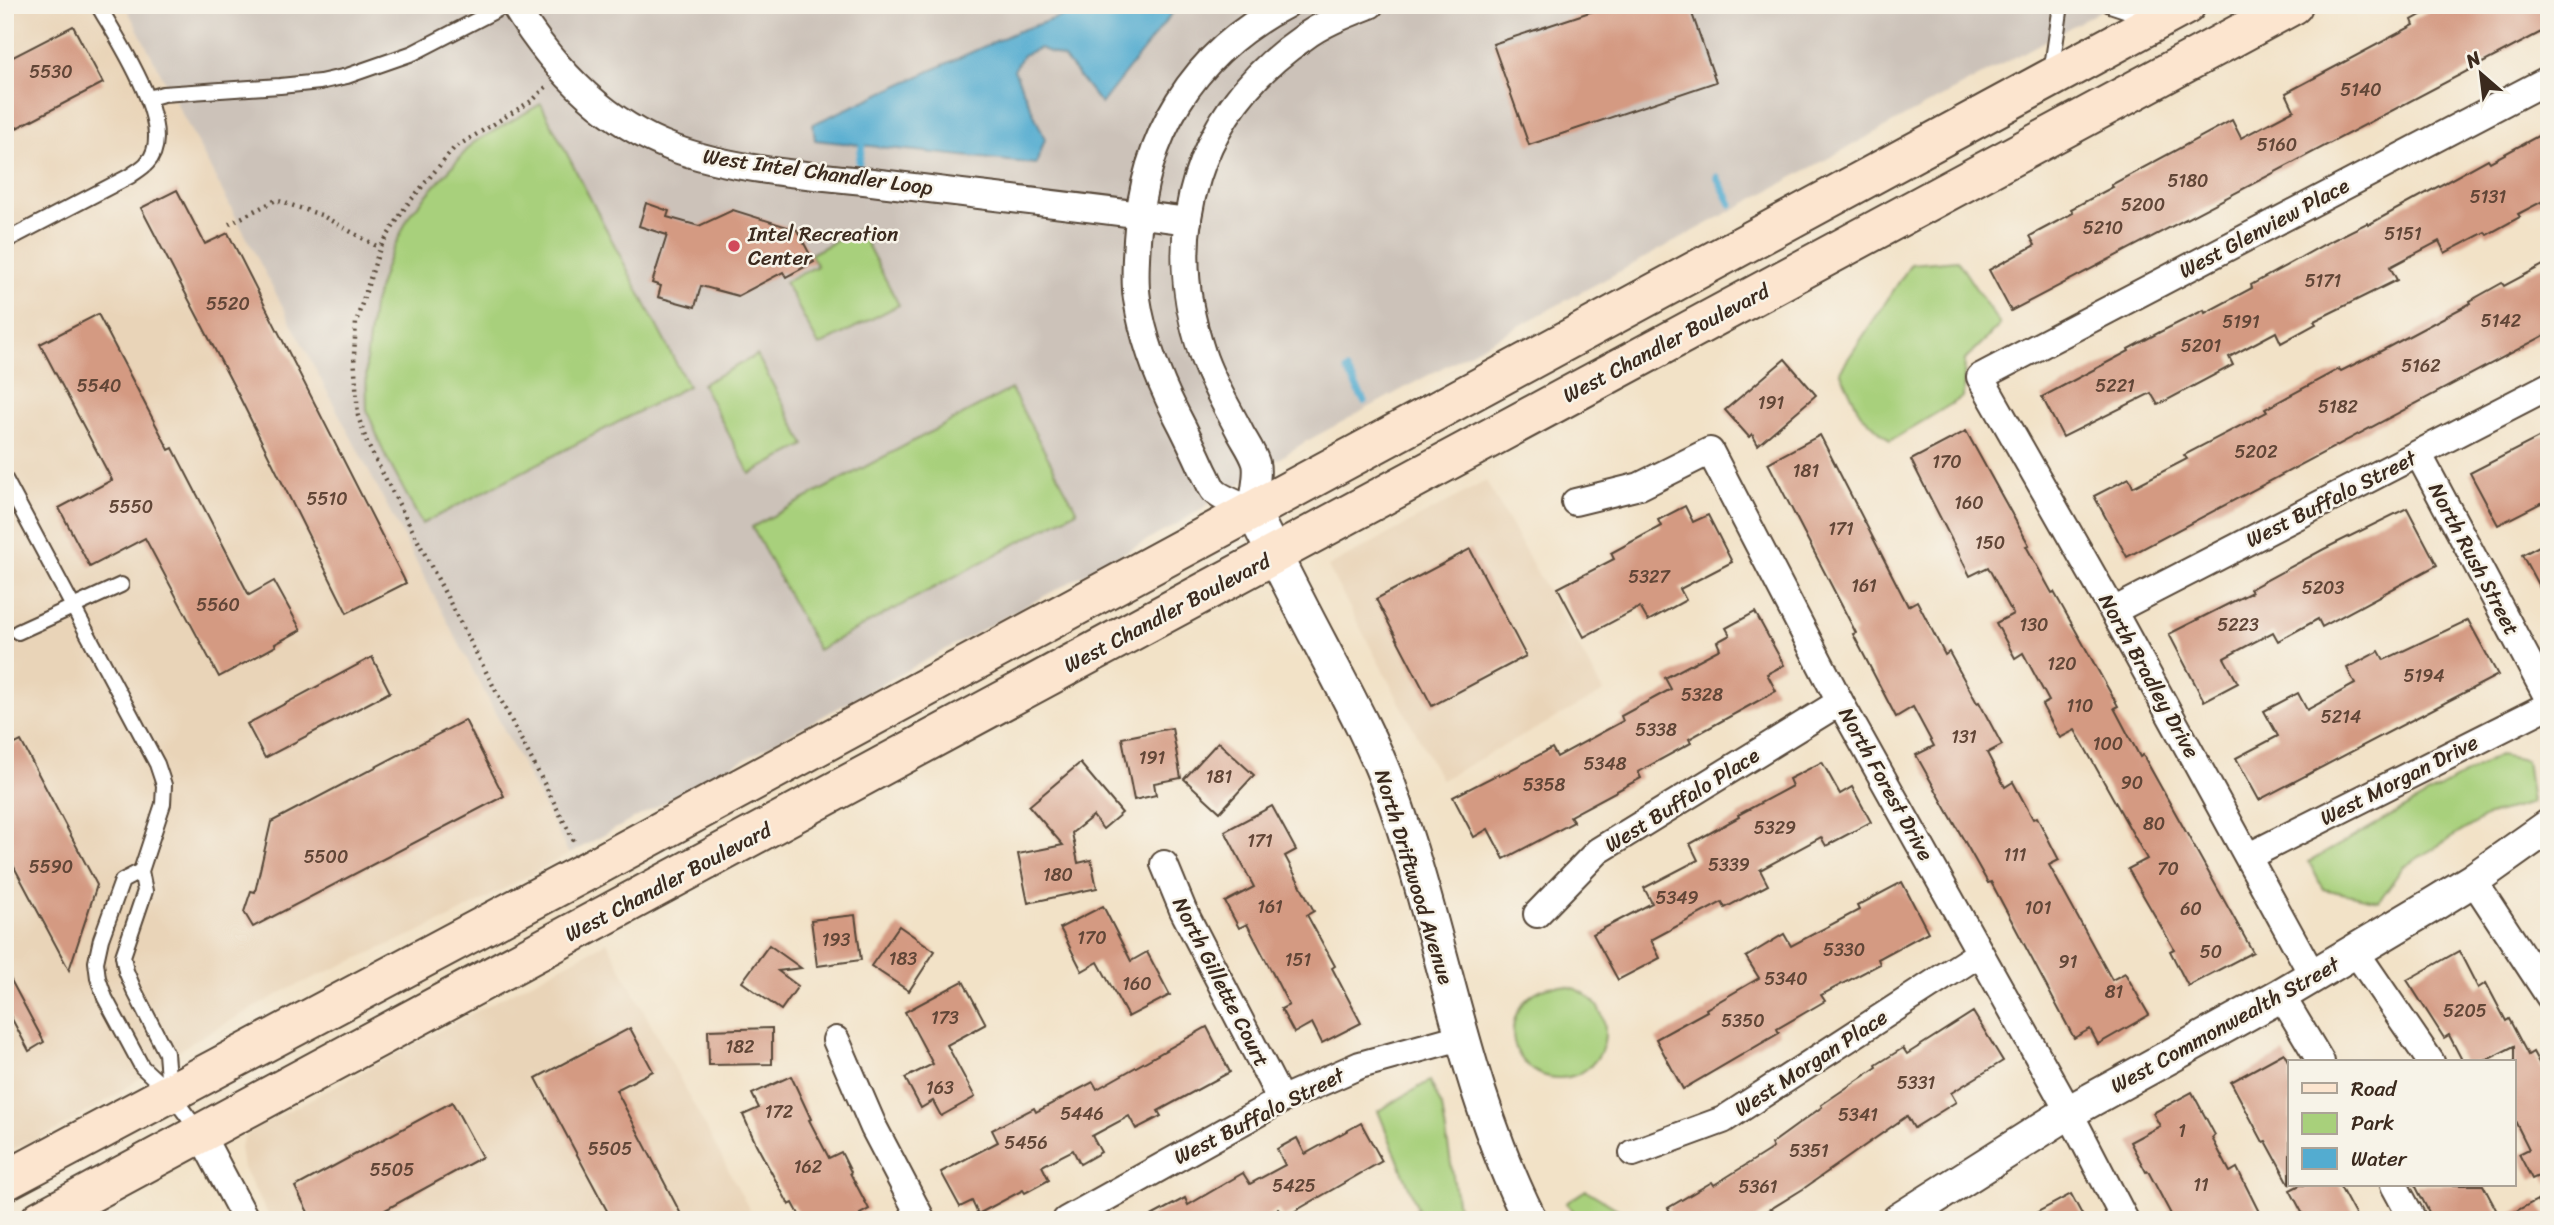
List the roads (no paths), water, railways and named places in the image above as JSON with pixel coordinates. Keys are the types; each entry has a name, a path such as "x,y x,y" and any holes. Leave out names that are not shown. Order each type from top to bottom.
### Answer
{"main road":[{"name":"West Chandler Boulevard","path":"40,1220 2293,5"},
{"path":"5,1181 589,870 2171,13"}],"street":[{"name":"West Intel Chandler Loop","path":"514,5 533,36 561,71 592,100 643,134 672,148 714,160 814,175 1188,221"},
{"path":"1286,5 1245,30 1213,57 1190,84 1172,111 1153,149 1143,182 1138,214 1136,296 1153,362 1166,395 1214,491 1252,510 1256,464 1203,356 1193,325 1188,296 1188,221 1193,192 1211,140 1231,106 1250,82 1304,37 1344,15 1370,5"},
{"name":"West Glenview Place","path":"1980,377 2549,79"},
{"name":"North Bradley Drive","path":"1980,377 2113,611 2313,976"},
{"name":"West Buffalo Street","path":"2113,611 2549,386"},
{"name":"North Forest Drive","path":"1575,502 1640,486 1710,451 1840,702 2069,1112 2125,1220"},
{"name":"North Rush Street","path":"2418,455 2549,700"},
{"name":"North Driftwood Avenue","path":"1252,510 1358,715 1389,786 1421,885 1461,1037 1511,1181 1530,1220"},
{"name":"West Buffalo Place","path":"1537,914 1598,851 1840,702"},
{"name":"West Morgan Drive","path":"2249,856 2549,705"},
{"name":"West Commonwealth Street","path":"1899,1220 2069,1112 2281,995 2473,880 2549,826"},
{"name":"North Gillette Court","path":"1164,864 1183,910 1281,1100"},
{"path":"2473,880 2549,996"},
{"path":"2355,951 2430,1060"},
{"name":"West Morgan Place","path":"1633,1153 1723,1120 1980,953"},
{"path":"2281,995 2320,1060"},
{"name":"West Buffalo Street","path":"1066,1220 1281,1100 1360,1065 1461,1037"},
{"path":"836,1040 874,1128 922,1220"},
{"path":"200,1133 246,1220"},
{"path":"2395,1186 2413,1220"}],"lane":[{"path":"5,241 130,176 148,162 156,146 156,123 149,99 99,5"},
{"path":"149,99 163,94 280,86 347,76 413,53 506,5"},
{"path":"2049,79 2061,5"},
{"path":"2110,5 2171,13"},
{"path":"5,480 157,764 164,785 163,804 141,871 145,891 123,956 134,990 166,1053 170,1093"},
{"path":"18,632 121,585"},
{"path":"141,871 122,881 101,939 96,962 98,978 142,1066 170,1093 200,1133"}],"water":[{"path":"1094,5 1184,5 1173,12 1101,104 1064,58 1040,48 1023,55 1014,70 1045,139 1036,164 815,140 813,124 1016,32"}],"waterway":[{"path":"859,162 862,146"},
{"path":"1717,177 1731,204"},
{"path":"1347,370 1364,401"}],"place":[{"name":"Intel Recreation Center","path":"734,246"}]}
